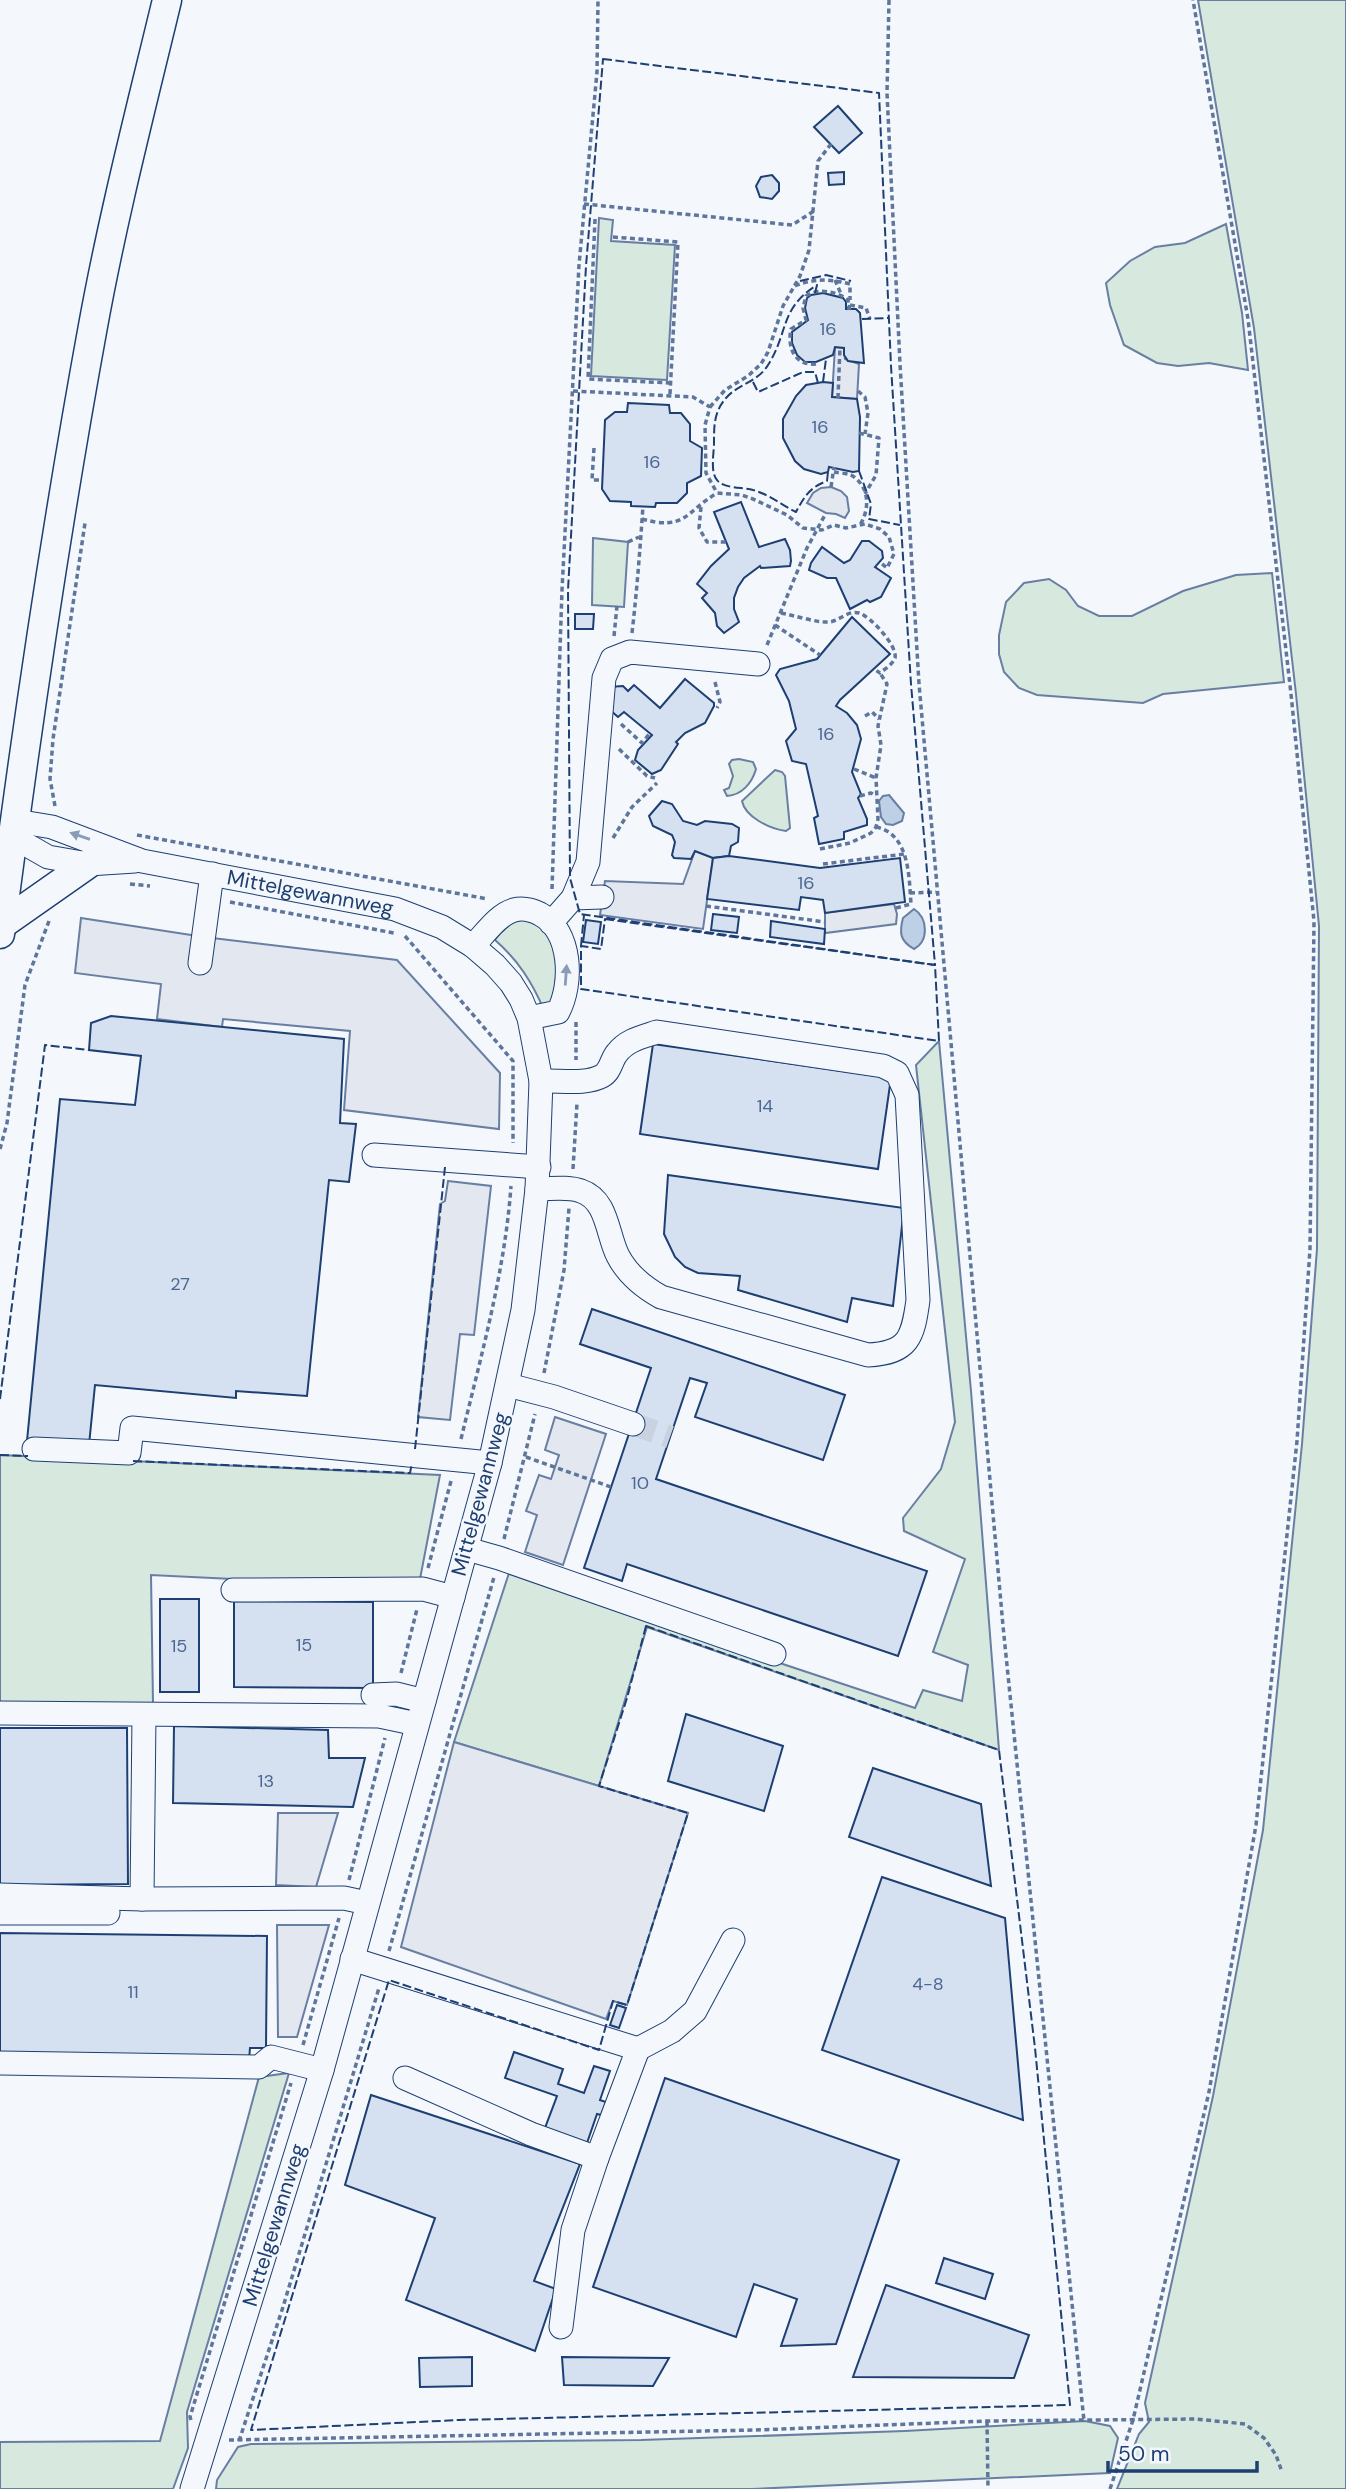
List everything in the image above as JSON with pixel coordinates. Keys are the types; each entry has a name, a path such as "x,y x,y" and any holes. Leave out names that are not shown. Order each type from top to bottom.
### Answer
{"main road":[{"path":"1,930 53,554 93,323 132,142 167,0"},
{"path":"1,930 88,864"}],"street":[{"path":"553,917 573,898 587,862 604,678 621,656 758,664"},
{"name":"Mittelgewannweg","path":"15,829 52,827 142,860 395,909 442,927 473,946 511,983 528,1018 541,1081 538,1178 523,1310 490,1463 322,2070 202,2432 192,2489"},
{"name":"Mittelgewannweg","path":"15,829 48,857 88,864 142,860"},
{"path":"200,963 212,874"},
{"path":"573,898 601,897"},
{"path":"473,946 505,914 515,909 553,917"},
{"path":"528,1018 558,1012 563,1003 566,949 553,917"},
{"path":"374,1155 512,1166 538,1178 584,1191 599,1206 608,1224 612,1243 629,1273 642,1287 661,1297 868,1355 898,1350 908,1338 915,1323 918,1300 907,1094 897,1073 883,1066 657,1032 631,1041 617,1054 606,1074 600,1077 591,1080 541,1081"},
{"path":"508,1385 554,1397 633,1424"},
{"path":"34,1449 129,1453 132,1428 490,1463"},
{"path":"467,1549 774,1654"},
{"path":"233,1590 422,1589 453,1597"},
{"path":"384,1695 424,1701"},
{"path":"0,1713 390,1717 417,1724"},
{"path":"142,1899 144,1715"},
{"path":"0,1895 342,1906 365,1910"},
{"path":"0,1913 342,1906"},
{"path":"561,2327 573,2230 638,2049 673,2031 695,2011 733,1940"},
{"path":"352,1959 638,2049"},
{"path":"0,2063 259,2067 271,2057 322,2070"},
{"path":"405,2078 531,2134 597,2158"}],"path":[{"path":"553,917 562,590 584,204 597,72 598,0"},
{"path":"889,0 887,93 919,684 1003,1626 1084,2421"},
{"path":"1110,2489 1133,2420 1209,2092 1256,1825 1297,1441 1310,1249 1314,921 1248,319 1193,0"},
{"path":"717,493 706,473 705,425 710,407 725,390 748,376 761,364 783,306 795,286 809,250 818,161 831,144"},
{"path":"584,204 792,225 814,211"},
{"path":"595,219 588,379 671,383"},
{"path":"613,237 678,242 670,394"},
{"path":"795,286 817,280 835,280 850,285 849,306"},
{"path":"835,280 849,306"},
{"path":"816,364 804,365 799,362 790,343 791,329 806,321 803,301 810,293 822,291 842,295"},
{"path":"849,306 866,308 870,318"},
{"path":"838,398 840,348"},
{"path":"572,391 670,394 693,397 710,407"},
{"path":"858,391 865,397 868,413 865,434"},
{"path":"859,433 879,439 876,475 865,494"},
{"path":"594,448 592,480 602,480"},
{"path":"831,487 834,469 850,475 862,485 867,504 860,525"},
{"path":"642,519 666,524 688,517 717,493 743,495 787,515 803,528 822,530 834,525 846,528 860,525 880,529 889,537 894,554 887,568 880,562"},
{"path":"701,505 699,528 707,542 726,542"},
{"path":"621,656 641,556 639,537 643,506"},
{"path":"758,664 816,529 826,513"},
{"path":"65,812 55,807 50,779 53,739 85,523"},
{"path":"628,542 639,537"},
{"path":"617,606 621,656"},
{"path":"780,613 829,622 852,612 862,614 889,640 895,650 893,660 880,673"},
{"path":"775,625 820,655"},
{"path":"708,660 719,696 717,708"},
{"path":"820,849 850,843 871,833 876,827 880,721 887,684 874,669"},
{"path":"864,716 872,712 880,721"},
{"path":"619,723 642,743 650,733"},
{"path":"599,736 607,737 647,776 656,781 632,807 613,839"},
{"path":"854,769 876,778"},
{"path":"860,796 871,793 876,796"},
{"path":"876,827 882,828 894,838 905,854 911,904 896,908"},
{"path":"135,835 490,900"},
{"path":"823,864 905,854"},
{"path":"121,884 157,887"},
{"path":"910,892 937,891"},
{"path":"209,897 404,934 513,1061 512,1166 502,1254 486,1336 422,1589 384,1695"},
{"path":"706,906 825,922"},
{"path":"0,1149 7,1122 25,985 49,919"},
{"path":"526,1457 611,1487"},
{"path":"390,1717 342,1906 298,2063 190,2417 202,2432 239,2441 354,2436 756,2430 987,2421 1196,2419 1245,2424 1264,2438 1276,2455 1282,2472"},
{"path":"987,2421 988,2489"}],"shaded area":[{"path":"1198,0 1346,0 1346,2489 1117,2489 1139,2434 1149,2422 1145,2403 1213,2096 1263,1830 1302,1444 1317,1249 1319,926 1296,694 1254,328"},
{"path":"599,218 613,220 611,241 675,245 667,380 591,376"},
{"path":"1226,224 1242,313 1248,370 1209,363 1178,366 1157,363 1124,345 1110,305 1106,283 1130,261 1155,247 1185,243"},
{"path":"835,347 844,348 845,359 859,364 857,399 832,397"},
{"path":"831,487 847,497 849,511 845,518 826,513 807,503 813,493 821,488"},
{"path":"593,538 628,542 624,607 592,605"},
{"path":"1272,573 1284,682 1163,694 1143,703 1037,695 1019,688 1004,672 999,654 999,635 1006,602 1024,583 1049,579 1066,590 1078,606 1099,616 1132,616 1183,591 1236,575"},
{"path":"732,760 753,762 756,769 746,787 727,796 724,790 729,788 733,776 729,764"},
{"path":"775,770 785,776 790,828 786,831 773,828 753,817 742,801"},
{"path":"695,851 713,858 703,929 600,915 605,881 683,884"},
{"path":"894,904 896,924 825,933 825,913"},
{"path":"81,918 204,937 397,960 500,1073 499,1129 344,1110 350,1031 223,1019 222,1027 157,1019 161,984 75,973"},
{"path":"535,918 558,946 554,1005 544,1010 524,972 495,940 511,923"},
{"path":"939,1041 971,1391 999,1750 647,1627 599,1786 454,1742 509,1573 915,1708 923,1690 962,1701 968,1665 933,1652 965,1559 904,1531 903,1518 941,1469 955,1422 916,1065"},
{"path":"448,1181 491,1186 474,1335 460,1334 450,1420 418,1417 440,1204 445,1201"},
{"path":"555,1417 606,1434 563,1565 525,1552 537,1515 526,1511 539,1475 551,1479 559,1455 545,1450"},
{"path":"0,1455 440,1475 420,1579 233,1579 151,1575 153,1703 0,1703"},
{"path":"454,1742 688,1813 627,2005 613,2001 606,2019 401,1947"},
{"path":"278,1813 338,1813 316,1887 276,1885"},
{"path":"277,1925 329,1925 297,2037 278,2037"},
{"path":"289,2073 187,2412 188,2448 173,2489 0,2489 0,2442 160,2441 259,2077"},
{"path":"1085,2421 1110,2426 1118,2438 1110,2473 752,2489 216,2489 217,2480 238,2447 251,2444 641,2440 905,2431"}],"water":[{"path":"889,795 904,813 902,821 893,825 886,824 881,817 879,801 883,796"},
{"path":"914,909 922,918 925,929 922,941 914,949 903,940 901,928 903,918"}],"building":[{"path":"838,106 862,133 839,153 814,127"},
{"path":"844,172 844,184 829,185 828,173"},
{"path":"772,175 779,183 779,191 772,199 760,197 756,186 761,177"},
{"path":"823,293 843,298 846,309 856,309 860,313 864,363 848,361 844,348 835,347 833,355 816,362 805,362 797,355 792,343 792,332 808,320 805,308 807,298"},
{"path":"833,383 832,397 857,399 860,417 859,471 829,467 828,472 821,474 804,469 795,461 783,438 783,419 796,396 806,385"},
{"path":"628,403 669,405 670,413 681,413 690,424 690,441 702,448 701,476 687,483 687,493 677,503 656,503 655,507 631,506 631,502 610,501 602,489 605,420 615,412 627,412"},
{"path":"741,502 759,547 785,539 791,561 790,566 760,566 744,578 734,598 734,609 739,622 724,633 717,626 715,613 702,598 707,593 697,584 729,549 714,512"},
{"path":"862,541 869,541 882,551 883,558 875,567 891,578 881,597 870,602 867,600 850,609 836,578 827,578 809,570 822,547 844,563 850,560"},
{"path":"575,614 594,614 593,629 575,629"},
{"path":"852,617 890,654 836,706 847,713 857,725 861,739 852,772 861,794 858,798 867,825 844,832 844,839 819,844 814,818 818,816 806,764 792,761 786,741 796,729 789,701 776,675 780,669 817,659"},
{"path":"685,679 714,703 714,706 705,723 685,733 676,742 678,744 661,770 652,774 635,760 638,750 652,735 624,712 618,717 610,710 609,687 623,686 628,691 634,685 660,708"},
{"path":"662,801 672,804 683,821 697,825 705,821 732,824 739,828 738,842 731,846 729,856 713,858 695,851 691,859 674,858 672,855 675,842 672,835 653,826 649,816"},
{"path":"729,856 820,868 900,858 905,902 825,913 823,900 801,897 799,910 707,899 713,858"},
{"path":"713,914 739,917 737,933 711,930"},
{"path":"586,920 601,922 598,944 583,942"},
{"path":"771,921 825,929 824,944 770,937"},
{"path":"111,1016 344,1039 340,1123 356,1124 349,1182 329,1180 307,1396 236,1391 236,1398 95,1385 89,1445 27,1441 60,1099 135,1105 141,1056 89,1050 91,1023"},
{"path":"653,1044 891,1078 878,1169 640,1134"},
{"path":"668,1175 904,1208 893,1306 852,1298 847,1322 738,1290 740,1276 698,1273 685,1267 675,1257 664,1234"},
{"path":"592,1309 845,1395 823,1460 695,1417 707,1383 690,1378 656,1479 927,1571 898,1656 627,1564 622,1581 584,1568 651,1368 580,1344"},
{"path":"160,1599 199,1599 199,1692 160,1692"},
{"path":"234,1601 373,1602 373,1688 234,1687"},
{"path":"686,1714 783,1746 764,1811 668,1781"},
{"path":"174,1726 328,1730 329,1758 365,1758 353,1807 173,1803"},
{"path":"0,1728 127,1728 128,1884 0,1885"},
{"path":"873,1768 981,1804 991,1886 849,1837"},
{"path":"882,1877 1005,1918 1023,2120 822,2050"},
{"path":"0,1933 267,1936 266,2048 250,2048 249,2060 0,2057"},
{"path":"617,2005 626,2008 619,2028 610,2025"},
{"path":"514,2052 563,2069 558,2084 584,2093 594,2066 610,2071 600,2100 606,2102 601,2115 597,2114 587,2143 545,2128 557,2096 505,2078"},
{"path":"665,2078 899,2160 836,2344 781,2346 797,2299 754,2284 736,2337 593,2287"},
{"path":"371,2095 580,2164 534,2281 556,2289 535,2351 406,2300 435,2218 345,2185"},
{"path":"944,2258 993,2274 985,2299 936,2283"},
{"path":"886,2285 1029,2335 1014,2378 853,2377"},
{"path":"472,2357 472,2386 420,2387 419,2358"},
{"path":"562,2357 669,2358 653,2386 564,2385"}],"tunnel":[{"path":"633,1424 670,1437"}],"fence":[{"path":"603,59 879,93 891,366 911,684 935,965 580,914 570,878 568,590 586,266 603,59"},
{"path":"800,281 826,275 851,281"},
{"path":"815,293 817,285 805,294 790,312 775,353 764,371 731,393 722,403 715,425 713,467 715,477 720,483 759,492 796,512 808,493 827,481 828,472"},
{"path":"862,319 889,318"},
{"path":"823,382 826,359"},
{"path":"753,382 758,392 803,372 815,372 818,383"},
{"path":"859,471 871,504 869,519 900,525"},
{"path":"581,946 584,915"},
{"path":"605,919 935,965 939,1041 581,989 581,946 601,949 605,919"},
{"path":"0,1399 45,1045 89,1050"},
{"path":"415,1449 445,1167"},
{"path":"0,1455 28,1456"},
{"path":"133,1461 410,1473 412,1463"},
{"path":"646,1626 999,1750 1035,2048 1070,2405 459,2420 251,2430 389,1980 599,2050 613,2001 627,2005 688,1813 599,1786 646,1626"}]}
